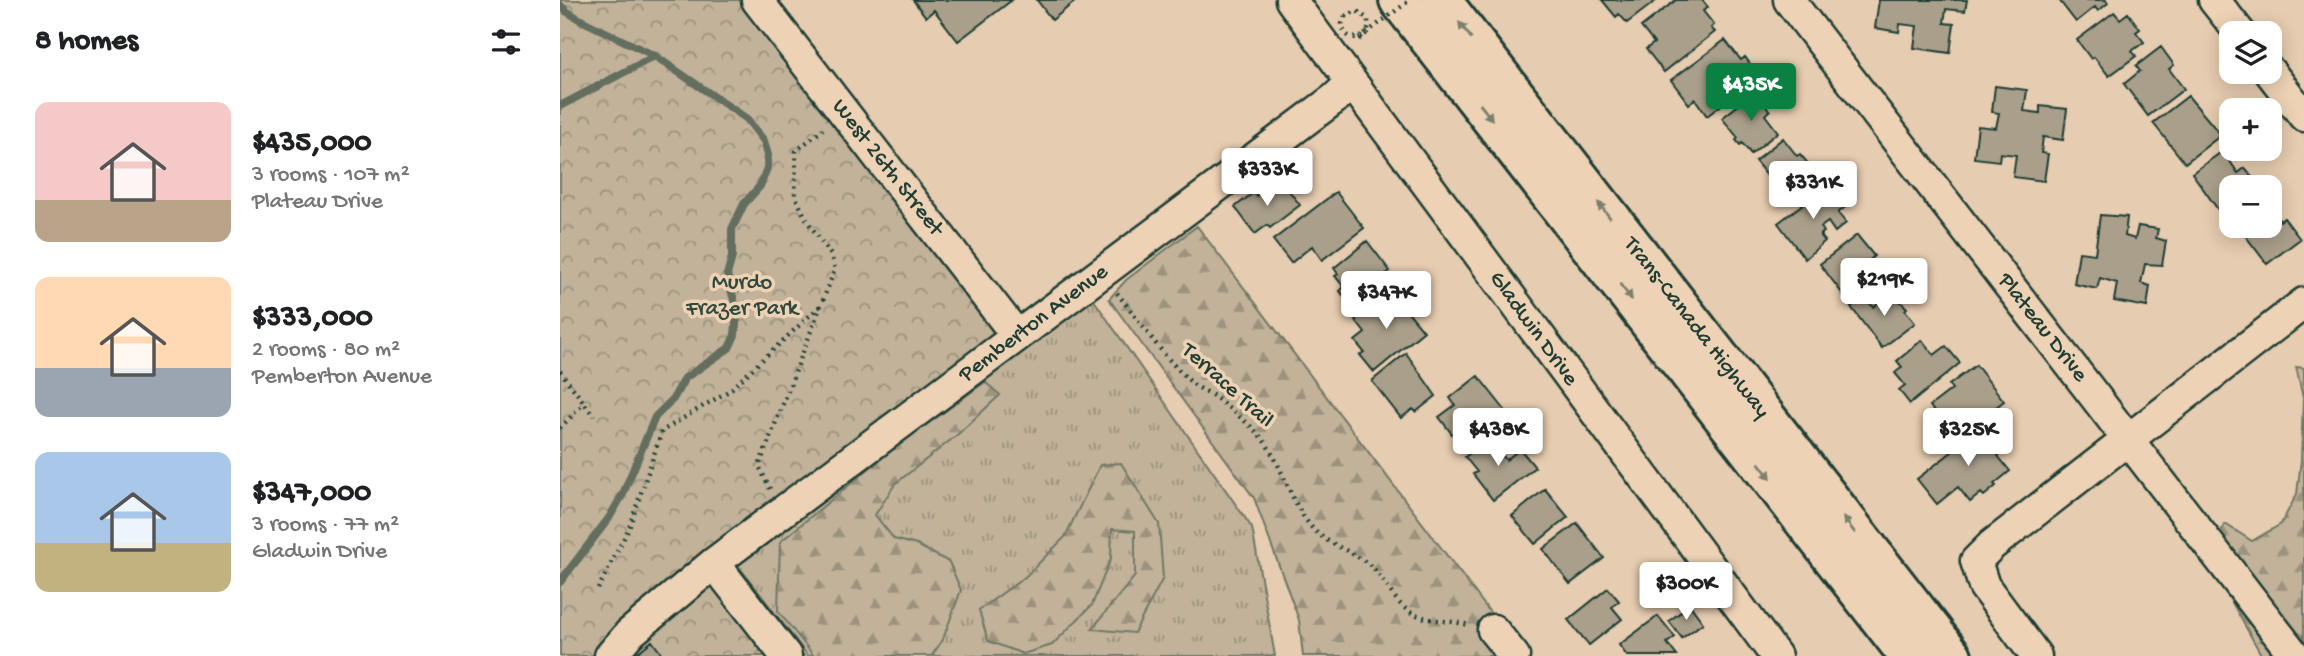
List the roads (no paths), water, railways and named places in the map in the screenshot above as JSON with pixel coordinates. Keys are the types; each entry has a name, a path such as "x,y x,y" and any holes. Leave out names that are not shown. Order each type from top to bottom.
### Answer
{"highway":[{"name":"Trans-Canada Highway","path":"1399,0 1909,656"},
{"name":"Trans-Canada Highway","path":"1441,0 1952,656"},
{"path":"1878,562 1960,656"}],"street":[{"name":"West 26th Street","path":"757,0 1017,337"},
{"name":"Gladwin Drive","path":"1292,0 1776,656"},
{"name":"Plateau Drive","path":"1789,0 2295,656"},
{"path":"2214,0 2231,21"},
{"name":"Pemberton Avenue","path":"611,656 629,634 714,563 1352,83"},
{"path":"2279,84 2304,116"},
{"path":"2036,656 1984,586 1976,561 1992,545 2304,303"},
{"path":"714,563 786,656"},
{"path":"1493,630 1514,656"}],"waterway":[{"path":"560,5 581,20 655,56 747,119 764,141 768,155 767,168 760,186 744,204 732,229 732,257 727,275 737,311 735,335 729,348 685,378 673,399 655,417 623,494 609,518 560,582"},
{"path":"560,106 655,56"}],"park label":[{"name":"Murdo Frazer Park","path":"742,296"}]}
